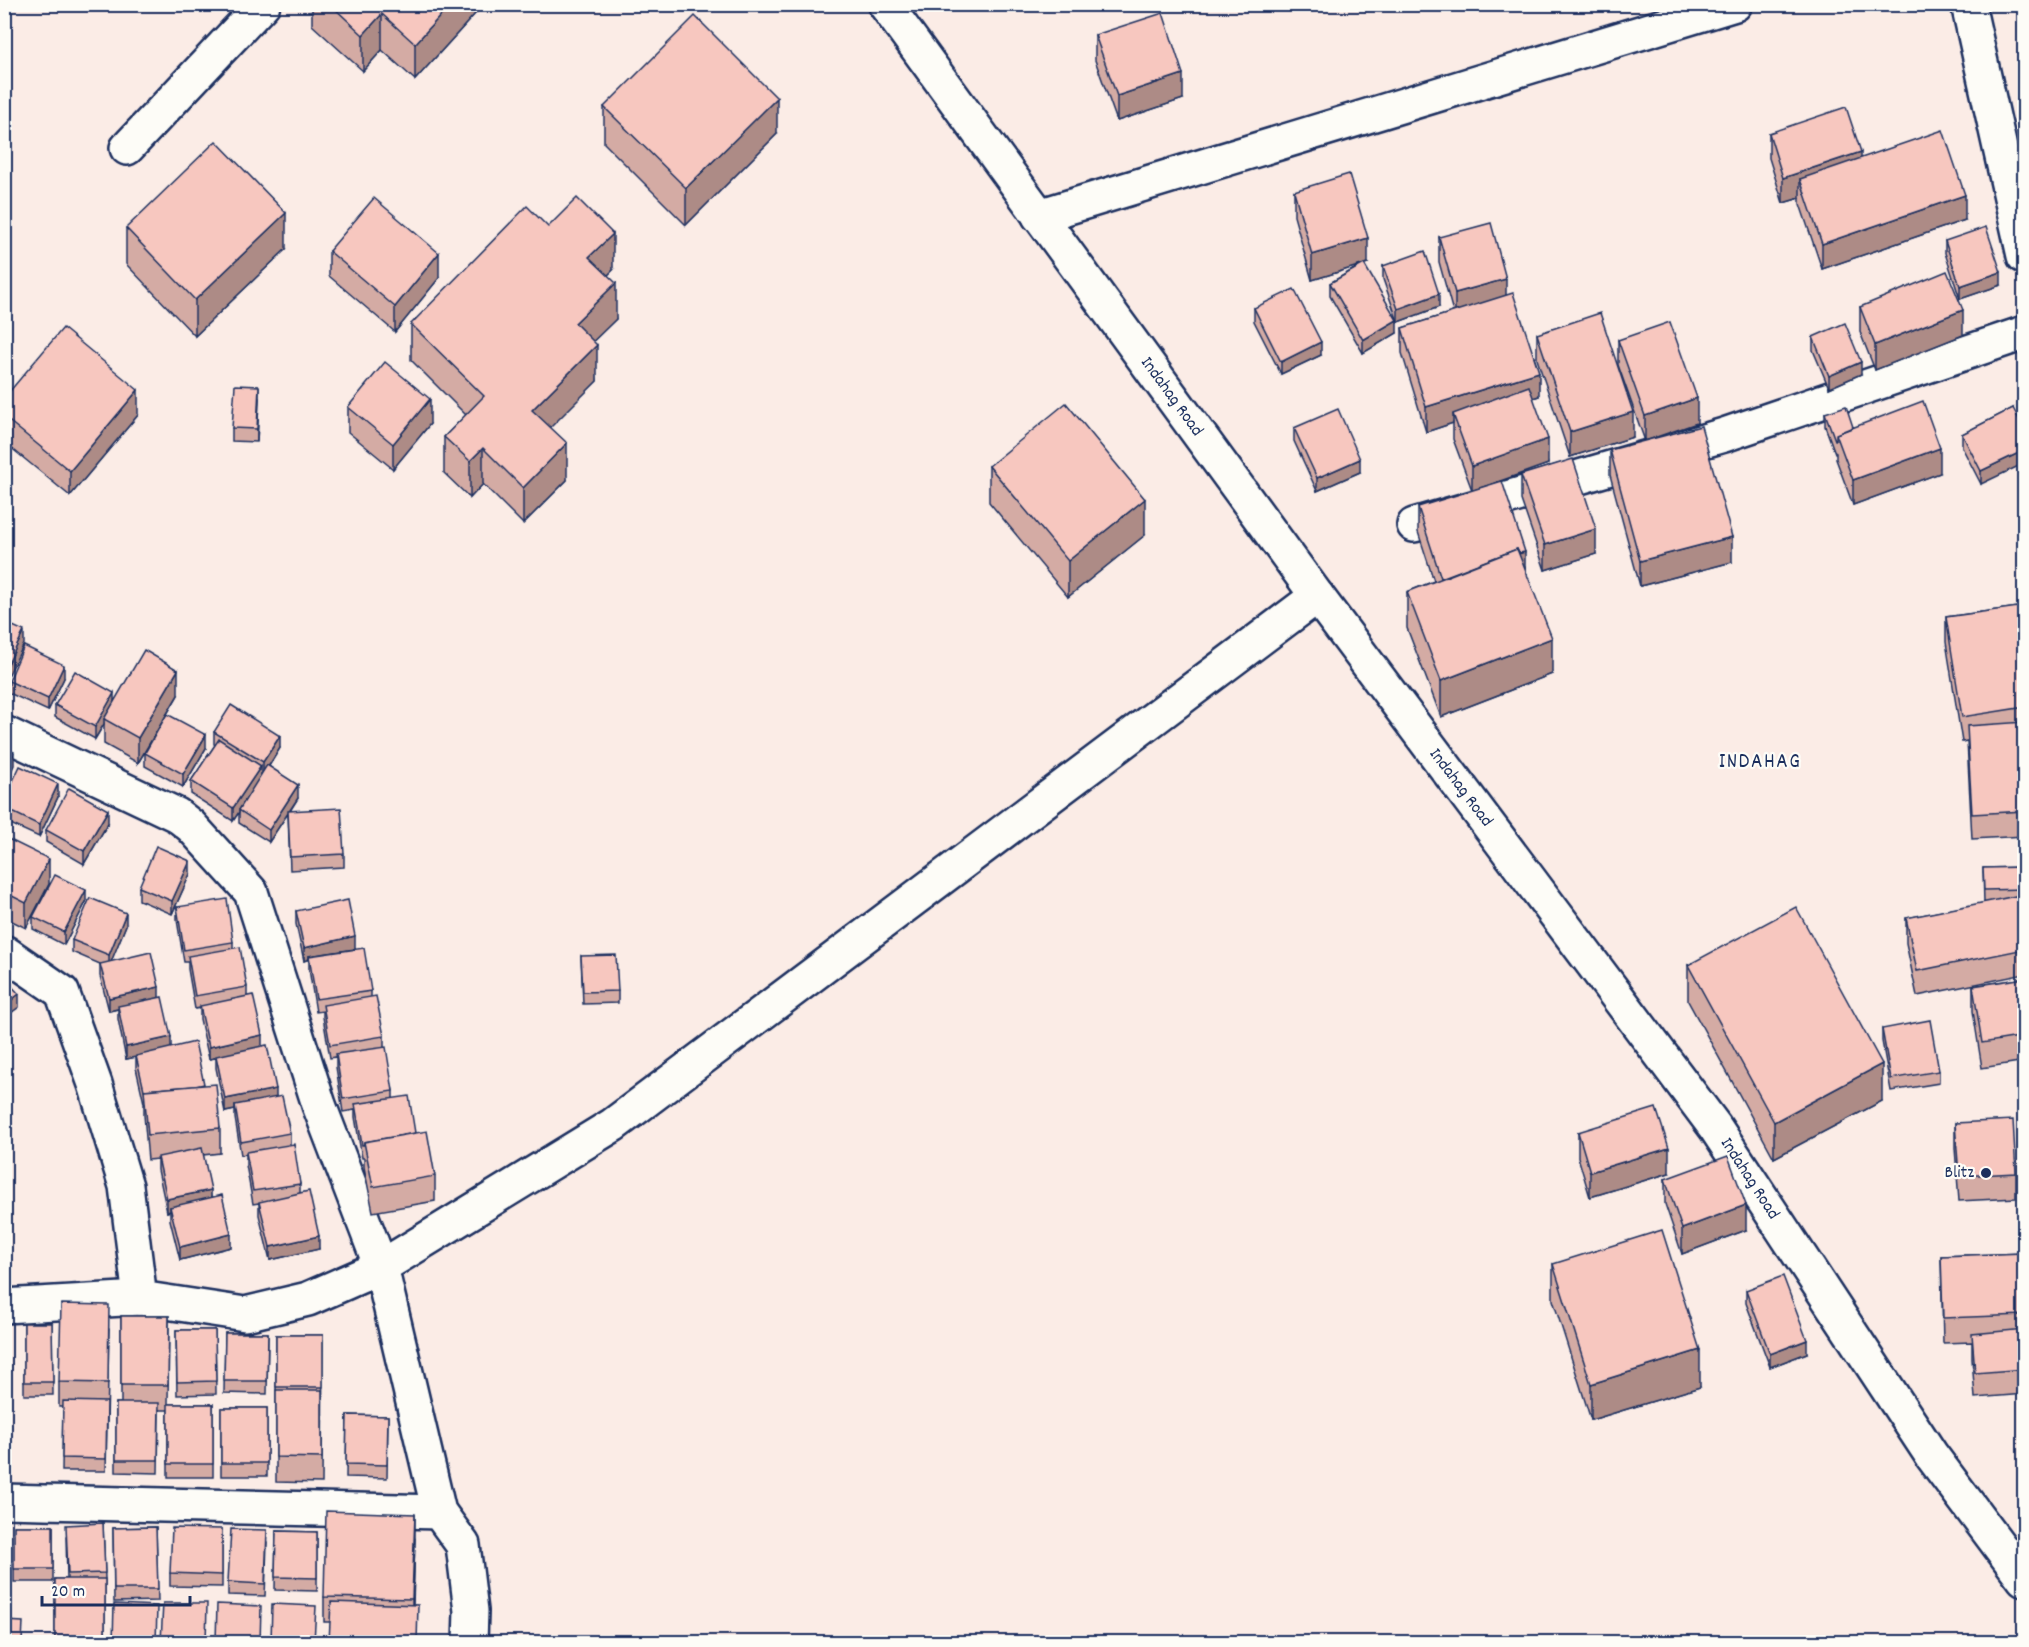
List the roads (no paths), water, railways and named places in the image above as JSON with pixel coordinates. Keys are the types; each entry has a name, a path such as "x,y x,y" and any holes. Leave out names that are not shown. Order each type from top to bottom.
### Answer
{"street":[{"path":"128,148 263,4"},
{"name":"Indahag Road","path":"885,4 1317,596 1714,1127 1932,1456 2025,1580"},
{"path":"1039,216 1736,4"},
{"path":"1968,4 2025,256"},
{"path":"1414,525 1724,435 2025,333"},
{"path":"4,1306 140,1298 245,1314 308,1299 381,1268 613,1125 1317,596"},
{"path":"4,733 177,815 191,826 251,892 319,1105 381,1268 439,1512 463,1545 471,1611 470,1642"},
{"path":"4,952 62,992 96,1084 126,1186 140,1298"},
{"path":"4,1501 439,1512"}],"place":[{"name":"Blitz","path":"1986,1173"}],"district":[{"name":"INDAHAG","path":"1760,763"}]}
